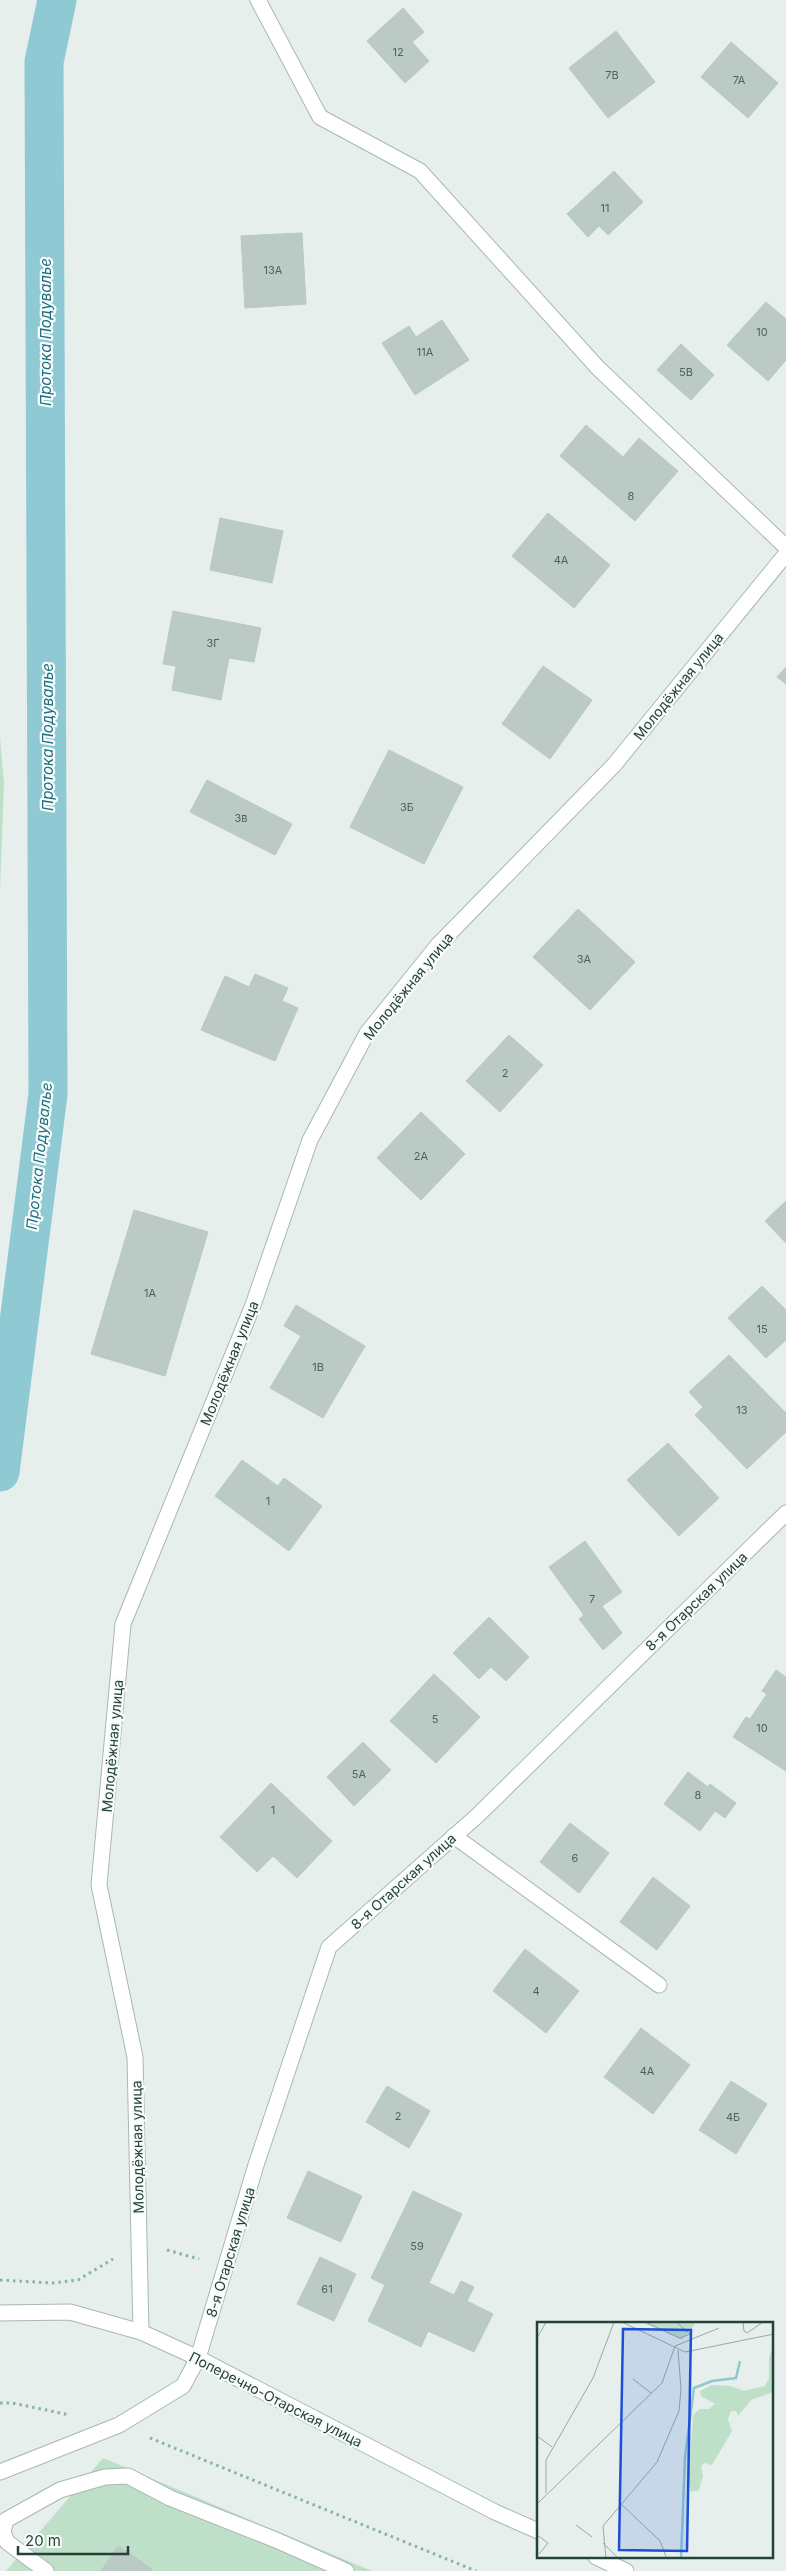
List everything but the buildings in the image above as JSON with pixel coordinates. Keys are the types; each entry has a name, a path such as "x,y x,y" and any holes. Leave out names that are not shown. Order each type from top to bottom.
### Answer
{"street":[{"path":"258,0 320,117 420,171 598,368 786,547"},
{"name":"Молодёжная улица","path":"141,2332 135,2057 99,1885 123,1624 253,1305 310,1140 367,1033 438,945 614,764 786,554"},
{"name":"8-я Отарская улица","path":"0,2472 119,2425 183,2386 198,2358 256,2165 329,1947 454,1836 786,1513"},
{"path":"454,1836 659,1985"},
{"name":"Поперечно-Отарская улица","path":"0,2313 70,2312 141,2332 198,2358 495,2512 537,2531"},
{"path":"46,2571 7,2542 3,2532 6,2520 60,2490 104,2477 128,2476 170,2498 276,2540 346,2571"},
{"path":"598,2558 626,2571"}],"path":[{"path":"164,2249 206,2261"},
{"path":"0,2280 52,2283 78,2280 120,2255"},
{"path":"0,2403 12,2403 119,2425 476,2571"}],"green space":[{"path":"0,737 4,784 0,891"},
{"path":"103,2458 372,2571 6,2571"}],"waterway":[{"name":"Протока Подувалье","path":"0,1472 48,1094 44,62 57,0"}]}
